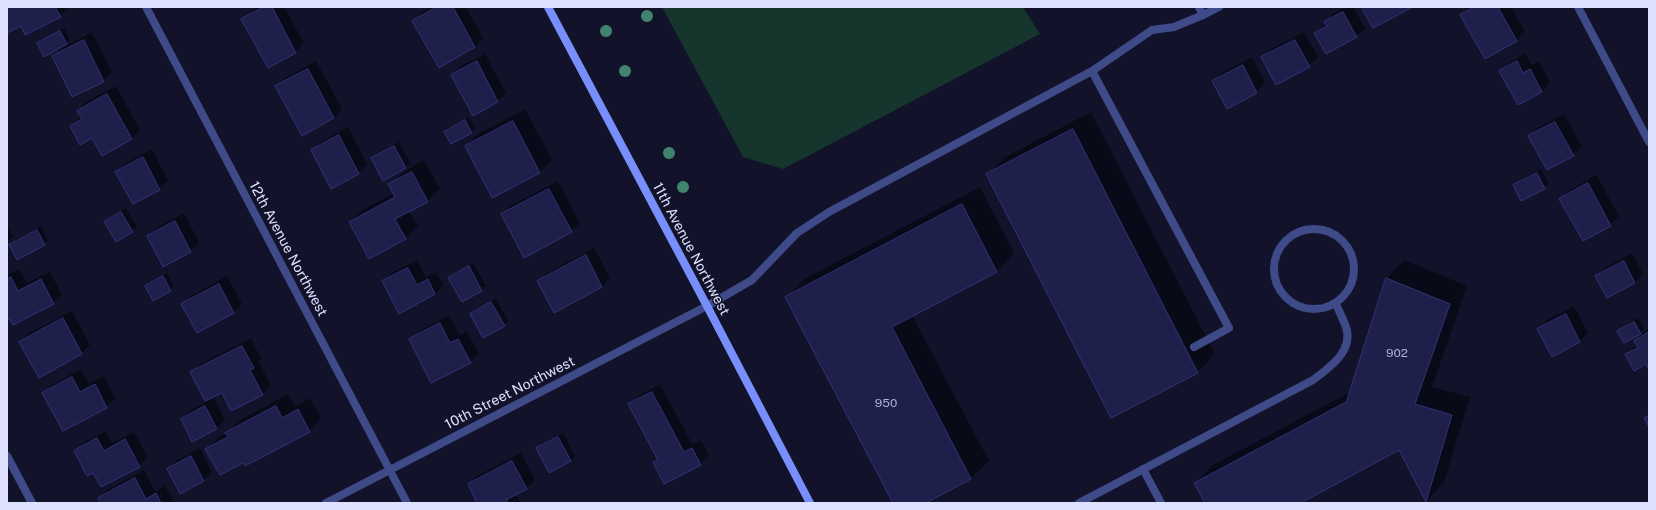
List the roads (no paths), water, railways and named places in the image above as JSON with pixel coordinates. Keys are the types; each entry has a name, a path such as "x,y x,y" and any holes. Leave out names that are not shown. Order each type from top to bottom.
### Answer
{"main road":[{"name":"11th Avenue Northwest","path":"548,7 810,503"}],"street":[{"name":"12th Avenue Northwest","path":"146,7 408,503"},
{"path":"1199,7 1204,15 1219,7"},
{"path":"1578,7 1649,142"},
{"name":"10th Street Northwest","path":"326,503 707,306 752,280 797,233 829,212 1092,71 1152,30 1174,27 1204,15"},
{"path":"1092,71 1228,328 1194,347"},
{"path":"1308,229 1323,230 1333,234 1344,242 1354,261 1354,272 1350,288 1336,304 1322,309 1303,309 1290,303 1285,298 1274,280 1274,265 1276,255 1288,238 1308,229"},
{"path":"1079,503 1313,380 1336,363 1347,344 1347,328 1336,304"},
{"path":"7,456 32,503"},
{"path":"1143,469 1161,503"}]}
